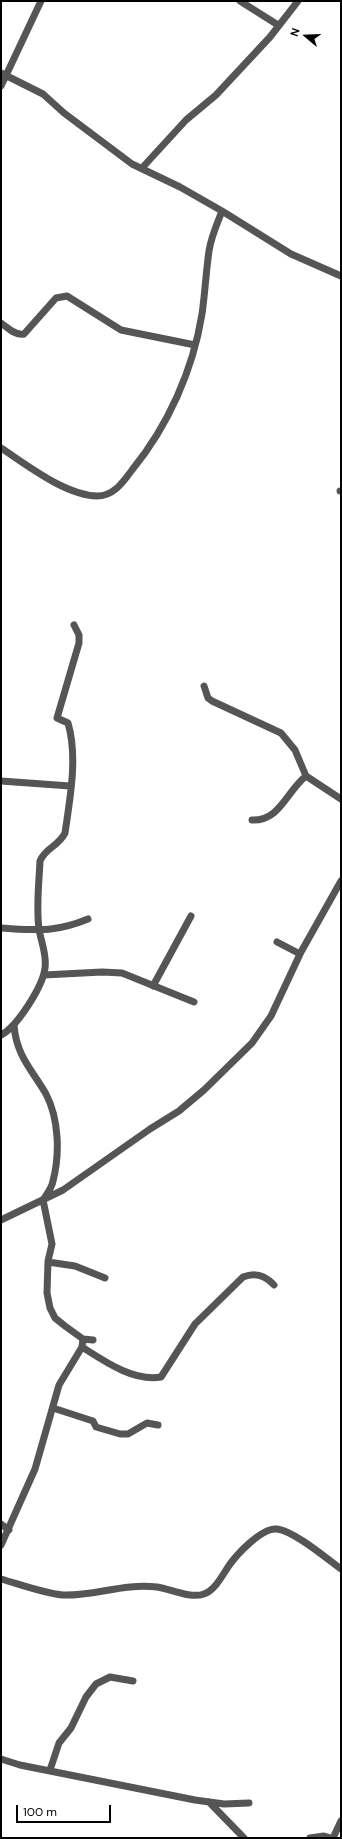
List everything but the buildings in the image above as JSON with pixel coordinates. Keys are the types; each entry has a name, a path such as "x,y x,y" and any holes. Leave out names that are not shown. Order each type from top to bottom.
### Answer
{"street":[{"path":"1,86 3,74 41,1"},
{"path":"240,1 278,25"},
{"path":"142,168 186,120 216,95 270,37 298,1"},
{"path":"3,74 43,94 64,113 113,151 222,210 291,254 341,276"},
{"path":"1,448 52,480 76,492 89,495 107,495 118,488 140,460 169,414 194,345 202,316 209,251 222,210"},
{"path":"1,323 20,335 24,334 56,298 67,296 121,330 194,345"},
{"path":"1,1035 8,1032 14,1025 41,983 46,966 44,945 39,930 40,861 42,855 62,840 66,833 72,735 68,723 57,718 79,643 79,635 74,626"},
{"path":"204,686 208,698 212,701 281,733 295,750 306,776 341,799"},
{"path":"252,820 261,820 269,817 282,804 292,788 306,776"},
{"path":"1,781 70,786"},
{"path":"1,1220 43,1200 80,1179 150,1129 179,1111 204,1090 252,1043 271,1016 300,954 341,881"},
{"path":"153,986 191,916"},
{"path":"1,928 39,930 63,928 88,918"},
{"path":"277,942 300,954"},
{"path":"44,975 102,972 122,973 194,1002"},
{"path":"14,1025 15,1039 18,1050 46,1095 55,1117 57,1134 53,1182 43,1200 52,1244 48,1262 47,1293 50,1308 60,1322 83,1339 93,1340"},
{"path":"48,1262 76,1266 104,1278"},
{"path":"82,1347 112,1365 128,1372 148,1377 161,1377 195,1324 242,1277 250,1274 258,1275 267,1278 274,1285"},
{"path":"1,1546 35,1469 59,1385 82,1347 83,1339"},
{"path":"53,1408 93,1421 96,1427 120,1434 128,1434 147,1423 158,1425"},
{"path":"1,1524 9,1530"},
{"path":"1,1579 62,1595 130,1586 156,1587 198,1595 205,1594 211,1590 231,1563 254,1540 268,1530 277,1529 288,1533 309,1546 341,1569"},
{"path":"50,1770 59,1743 71,1728 86,1697 96,1684 110,1677 133,1681"},
{"path":"1,1759 20,1765 209,1802 224,1804 249,1803"},
{"path":"209,1802 244,1838"},
{"path":"310,1838 324,1836 332,1838 341,1820"}]}
